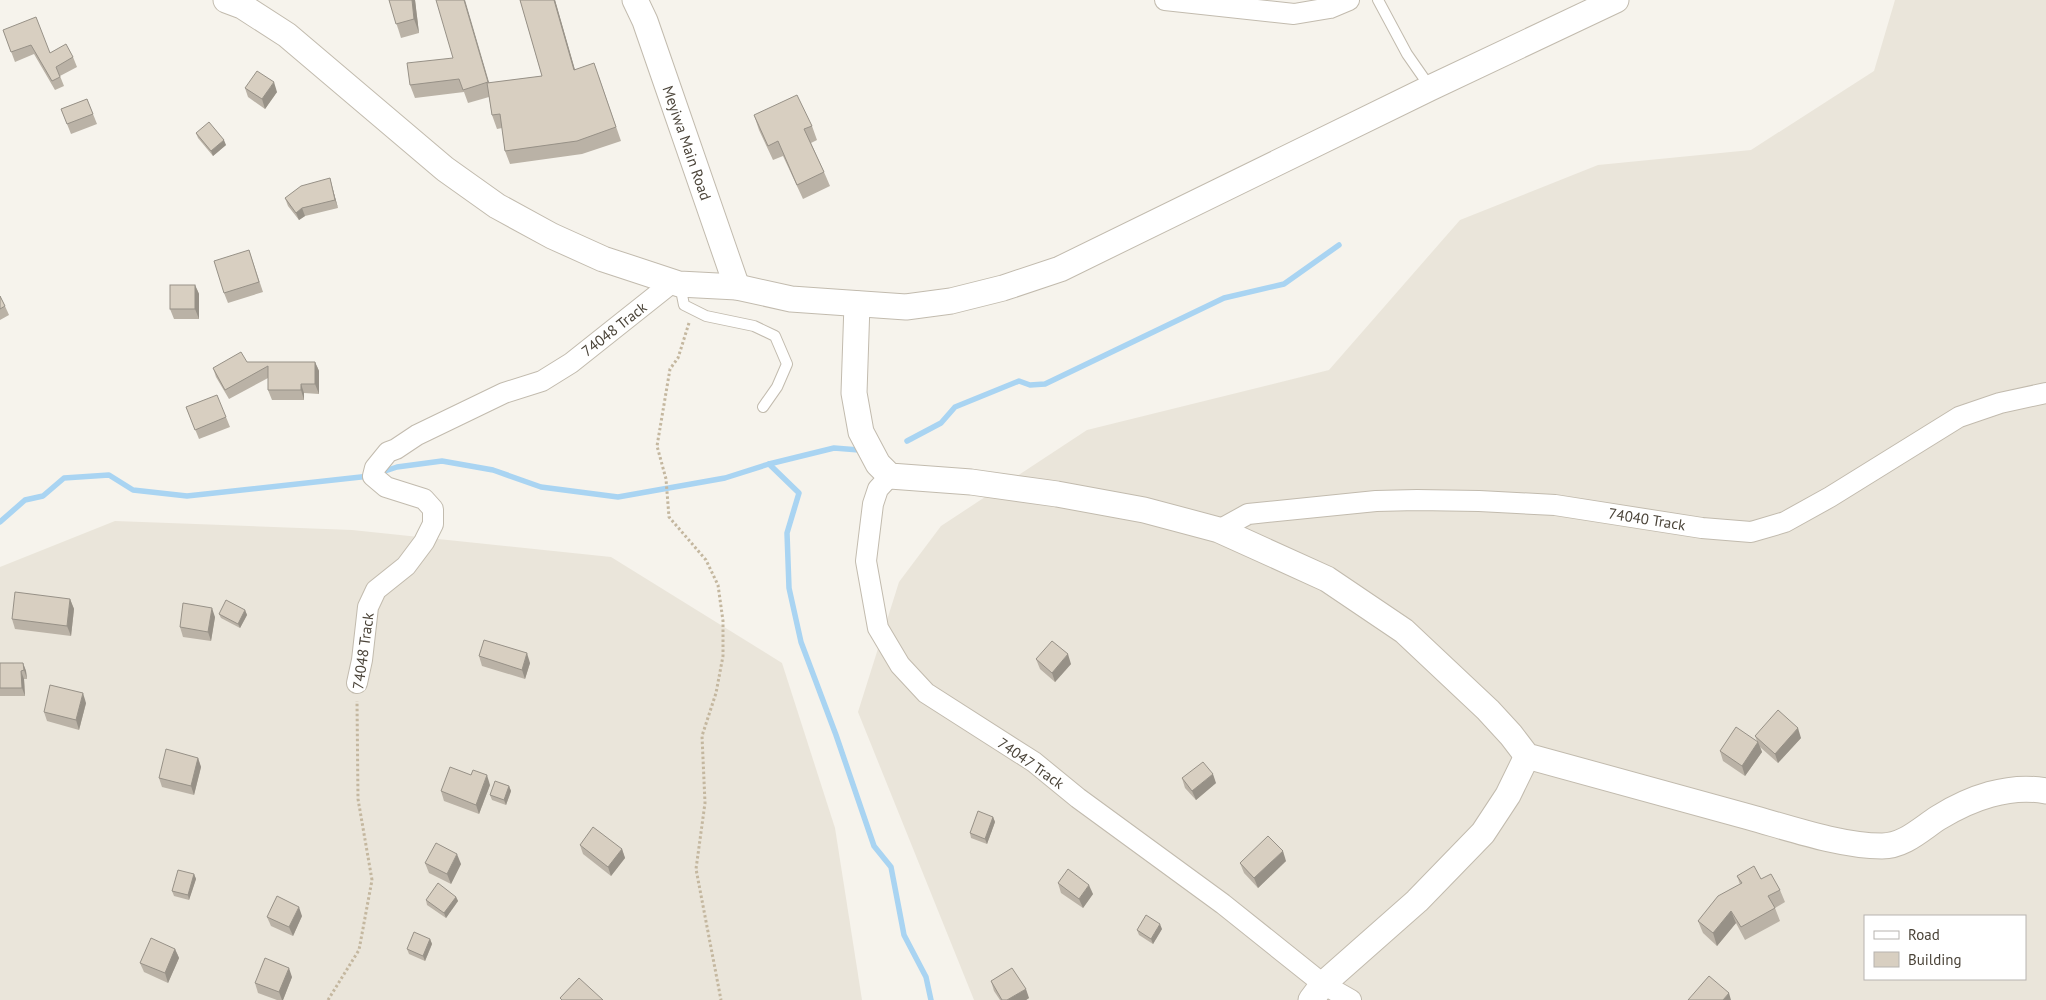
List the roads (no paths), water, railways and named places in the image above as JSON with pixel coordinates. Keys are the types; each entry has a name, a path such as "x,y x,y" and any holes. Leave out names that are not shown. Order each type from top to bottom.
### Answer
{"street":[{"path":"226,0 242,6 288,35 445,169 498,206 560,240 603,258 676,283 737,288 791,299 906,307 951,301 1004,288 1060,269 1430,88 1616,0"},
{"name":"Meyiwa Main Road","path":"635,0 645,22 737,288"},
{"path":"1165,0 1294,14 1330,8 1349,0"},
{"name":"74048 Track","path":"357,683 362,660 368,607 376,590 406,566 430,534 433,524 433,509 424,499 386,487 373,476 380,460 388,452 417,435 504,393 542,381 571,363 676,283"},
{"path":"857,304 854,393 861,432 884,470 1057,494 1144,510 1219,530 1327,579 1404,631 1488,710 1527,756 1791,828 1848,842 1883,846 1903,842 1940,817 1980,797 2011,790 2046,791"},
{"name":"74040 Track","path":"1219,530 1248,514 1416,500 1554,505 1702,528 1751,532 1785,522 1830,497 1959,417 2000,403 2046,393"},
{"name":"74047 Track","path":"884,470 873,504 866,561 878,628 900,665 926,694 1034,762 1078,798 1223,904 1317,992 1351,1000"},
{"path":"1317,992 1417,901 1483,833 1508,796 1527,756"}],"lane":[{"path":"1378,0 1407,54 1430,88"},
{"path":"676,283 684,305 706,316 754,326 775,336 787,364 777,387 763,407"}],"waterway":[{"path":"907,441 941,423 955,407 1019,381 1030,385 1045,384 1224,298 1284,284 1339,245"},
{"path":"379,473 397,467 442,461 493,470 541,487 618,497 725,478 769,464 834,448 859,450"},
{"path":"769,464 799,493 787,533 789,588 801,642 836,735 874,846 891,867 904,935 926,977 931,1000"},
{"path":"0,522 25,500 43,496 64,478 109,475 133,490 187,496 370,476"}]}
